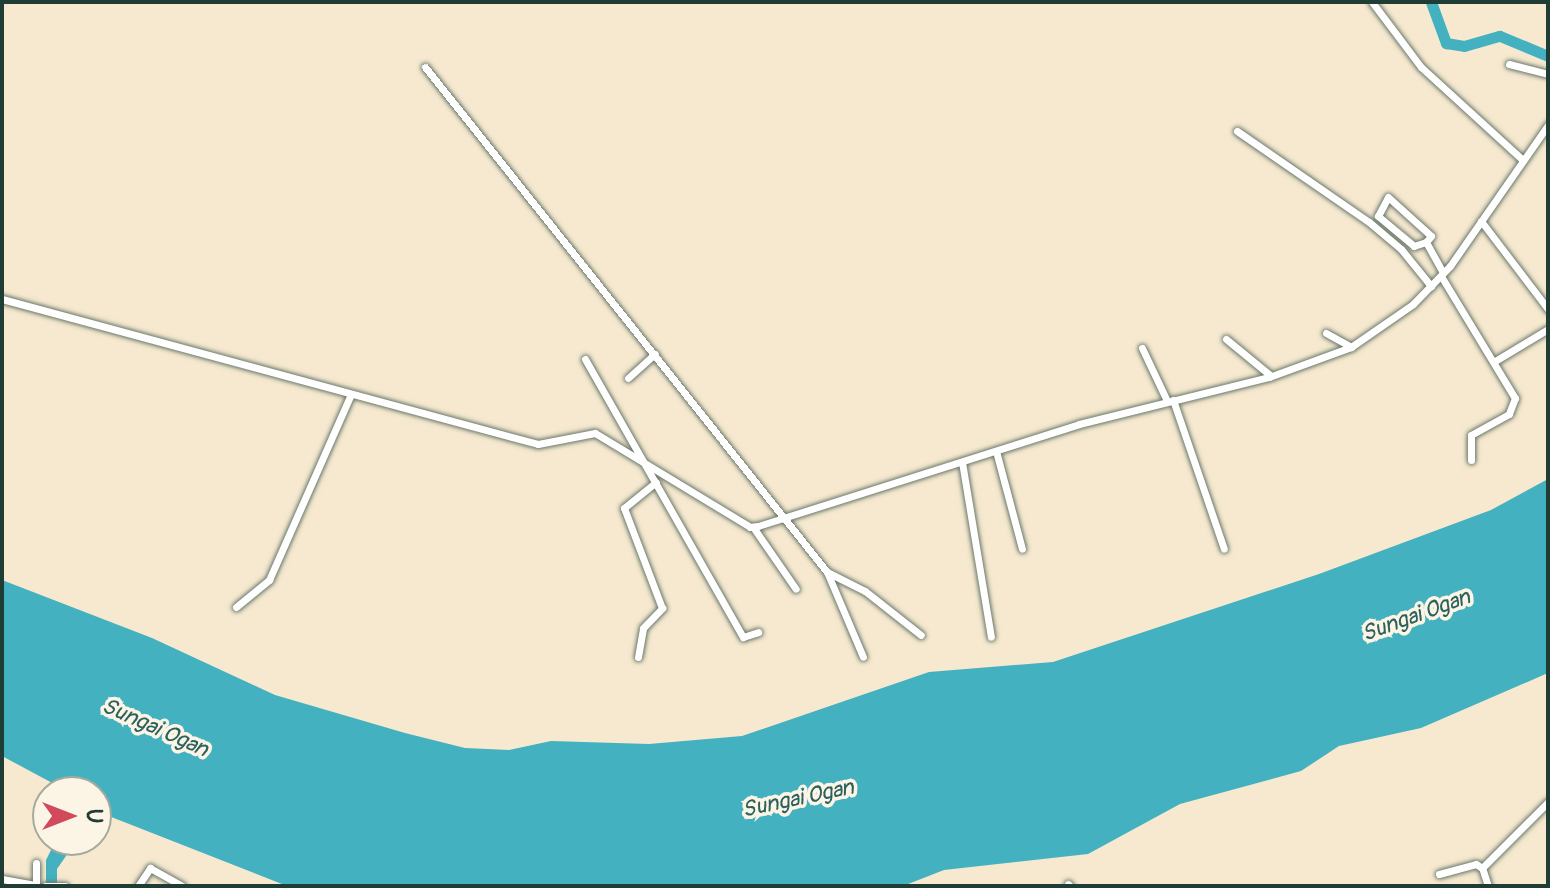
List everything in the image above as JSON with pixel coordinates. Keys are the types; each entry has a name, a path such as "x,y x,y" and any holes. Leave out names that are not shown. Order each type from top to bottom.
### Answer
{"street":[{"path":"1372,2 1424,70 1523,160"},
{"path":"1509,64 1548,74"},
{"path":"425,67 827,572 863,657"},
{"path":"755,527 996,451 1170,401 1271,376 1351,347 1442,275 1548,125"},
{"path":"1237,131 1369,222 1401,249 1431,286"},
{"path":"1388,197 1431,236 1426,242 1414,246 1378,216 1388,197"},
{"path":"1481,221 1548,309"},
{"path":"1426,242 1442,275 1495,361 1514,402 1509,414 1471,435 1471,460"},
{"path":"3,303 538,444 595,433 647,467 755,527 796,589"},
{"path":"1495,361 1548,329"},
{"path":"1326,333 1351,347"},
{"path":"1226,339 1271,376"},
{"path":"1142,348 1170,401 1224,549"},
{"path":"628,378 654,356"},
{"path":"585,359 743,637 758,632"},
{"path":"236,607 269,580 351,394"},
{"path":"996,451 1022,549"},
{"path":"962,462 991,637"},
{"path":"638,657 646,624 662,608 624,510 656,482"},
{"path":"827,572 865,591 921,635"},
{"path":"1482,868 1548,802"},
{"path":"36,863 40,886"},
{"path":"1439,874 1476,864 1482,868 1488,886"},
{"path":"138,886 150,868 171,883 182,886"},
{"path":"2,879 40,886 62,886"}],"water":[{"name":"Sungai Ogan","path":"1548,479 1548,673 1421,728 1339,746 1301,771 1180,804 1088,854 944,870 903,886 287,886 112,817 112,776 39,776 2,756 2,580 152,638 275,695 405,733 465,748 509,750 551,741 649,744 742,736 929,672 1053,662 1319,574 1491,510"},
{"path":"48,856 66,856 57,869 57,886 46,886"}],"waterway":[{"path":"1431,2 1446,43 1464,46 1500,36 1548,56"}]}
